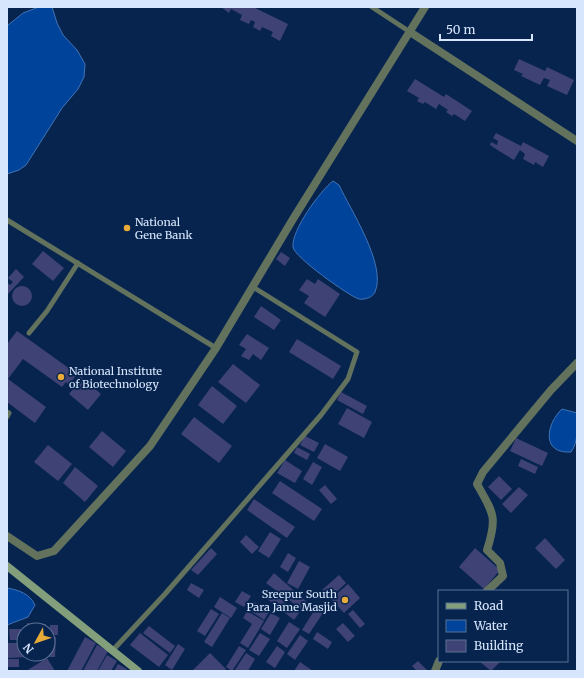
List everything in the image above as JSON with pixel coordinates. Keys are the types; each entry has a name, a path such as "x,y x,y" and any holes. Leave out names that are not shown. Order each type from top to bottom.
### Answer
{"street":[{"path":"7,536 37,556 54,551 150,446 216,348 293,219 425,7"},
{"path":"410,32 577,141"},
{"path":"488,590 503,576 500,563 487,550 493,530 493,512 477,484 483,472 551,390 577,363"},
{"path":"7,566 138,671"}],"lane":[{"path":"372,7 410,32"},
{"path":"7,220 216,348"},
{"path":"30,333 47,312 78,263"},
{"path":"113,650 165,594 321,415 348,379 357,352 253,287"},
{"path":"7,412 9,413 7,417"}],"water":[{"path":"39,7 52,7 63,35 77,50 85,64 84,77 78,89 62,108 26,165 19,170 7,174 7,26 23,13"},
{"path":"333,181 339,185 366,237 376,267 377,281 375,292 371,297 366,299 359,299 334,284 302,259 293,247 297,231 307,212 321,193"},
{"path":"562,409 577,413 576,438 574,448 571,452 561,451 555,448 549,437 552,422"},
{"path":"7,588 24,593 33,601 35,605 28,617 7,625"}],"building":[{"path":"221,7 253,7 288,24 280,41 271,36 273,32 262,27 260,31 253,27 255,22 251,20 249,24 240,20 242,15 231,9 229,13"},
{"path":"519,59 545,71 547,67 574,80 567,95 547,86 550,80 544,78 540,85 521,76 523,74 514,70"},
{"path":"415,79 444,97 446,94 472,111 465,121 454,114 452,116 446,112 448,110 439,104 436,109 425,102 423,104 417,101 419,98 407,91"},
{"path":"496,133 521,146 523,142 549,156 543,167 535,162 534,165 523,159 525,154 520,150 514,160 490,145 491,142 497,145 498,141 493,138"},
{"path":"43,251 64,268 53,281 32,264"},
{"path":"281,252 290,258 285,266 276,259"},
{"path":"16,269 24,277 7,295 7,282 10,285 13,282 8,278"},
{"path":"307,279 315,284 318,279 340,294 325,317 304,303 309,296 299,290"},
{"path":"18,286 26,286 32,292 32,300 26,306 18,306 12,300 12,292"},
{"path":"261,306 281,320 274,330 254,317"},
{"name":"National Institute of Biotechnology","path":"17,331 77,374 69,385 66,382 62,387 23,359 8,379 46,407 35,423 7,402 7,344"},
{"path":"247,334 269,348 261,360 253,354 249,360 241,356 246,349 239,345"},
{"path":"297,339 341,366 333,379 289,352"},
{"path":"233,364 260,385 246,403 218,382"},
{"path":"80,376 101,394 88,410 69,394 74,388 71,387"},
{"path":"212,386 237,406 223,424 198,405"},
{"path":"341,392 367,406 363,414 337,400"},
{"path":"347,408 372,422 364,438 338,424"},
{"path":"194,417 232,446 219,463 181,434"},
{"path":"102,431 126,451 113,467 89,447"},
{"path":"305,436 319,443 314,452 300,445"},
{"path":"516,438 548,453 542,466 510,451"},
{"path":"325,444 348,457 340,471 317,458"},
{"path":"48,445 72,464 58,481 34,462"},
{"path":"297,447 310,454 307,460 294,453"},
{"path":"521,459 538,467 535,474 518,466"},
{"path":"285,460 302,471 295,483 277,473"},
{"path":"313,462 322,467 312,485 303,479"},
{"path":"75,467 98,486 85,502 63,483"},
{"path":"499,476 512,489 501,500 488,487"},
{"path":"280,481 322,509 314,521 272,493"},
{"path":"325,485 337,499 331,504 319,490"},
{"path":"519,487 528,495 511,513 502,504"},
{"path":"254,499 295,527 287,538 247,510"},
{"path":"270,532 281,539 269,558 258,551"},
{"path":"246,535 259,547 252,554 240,542"},
{"path":"545,538 565,560 556,569 535,548"},
{"path":"211,548 217,554 198,575 191,570"},
{"path":"475,548 500,570 484,589 459,567"},
{"path":"288,553 296,558 288,572 280,567"},
{"path":"299,561 310,567 298,589 287,583"},
{"path":"274,573 307,602 301,609 266,583"},
{"path":"339,575 346,583 330,598 322,590"},
{"path":"191,583 204,590 199,598 187,590"},
{"path":"348,584 360,598 344,613 331,599"},
{"path":"242,591 251,596 244,607 235,602"},
{"path":"271,592 299,613 294,620 266,598"},
{"path":"220,597 237,608 231,618 214,607"},
{"path":"254,602 269,612 264,620 249,610"},
{"path":"317,606 325,610 309,634 302,630"},
{"path":"211,609 219,614 205,636 197,631"},
{"path":"353,610 365,624 360,628 348,614"},
{"path":"247,611 264,621 248,648 240,643 252,624 243,618"},
{"path":"222,613 230,618 212,647 204,642"},
{"path":"271,613 280,618 270,635 261,629"},
{"path":"289,622 300,629 287,648 277,641"},
{"path":"343,623 355,636 348,642 336,629"},
{"path":"56,625 58,625 58,635 56,635"},
{"path":"149,626 175,646 170,653 143,633"},
{"path":"9,629 16,629 16,640 10,640"},
{"path":"317,632 332,642 328,649 313,639"},
{"path":"140,633 168,655 159,667 130,645"},
{"path":"260,633 270,639 259,656 249,650"},
{"path":"300,635 308,641 295,660 287,654"},
{"path":"85,637 96,643 81,671 67,671"},
{"path":"7,643 16,643 16,658 7,658"},
{"path":"178,644 185,649 172,670 165,665"},
{"path":"97,645 108,651 97,671 83,671"},
{"path":"239,646 246,650 232,671 226,667"},
{"path":"277,646 285,652 275,668 266,662"},
{"path":"210,653 226,669 225,671 192,671"},
{"path":"246,653 255,659 248,671 236,671 235,670"},
{"path":"107,655 117,661 111,671 98,671"},
{"path":"7,659 16,659 16,662 19,662 19,667 7,667"},
{"path":"418,661 428,671 417,671 412,666"},
{"path":"41,662 49,662 55,671 26,671"},
{"path":"300,662 313,671 294,671"},
{"path":"480,662 500,662 491,671"},
{"path":"118,664 127,669 126,671 114,671"}],"place":[{"name":"National Gene Bank","path":"127,228"},
{"name":"National Institute of Biotechnology","path":"61,377"},
{"name":"Sreepur South Para Jame Masjid","path":"345,600"}]}
